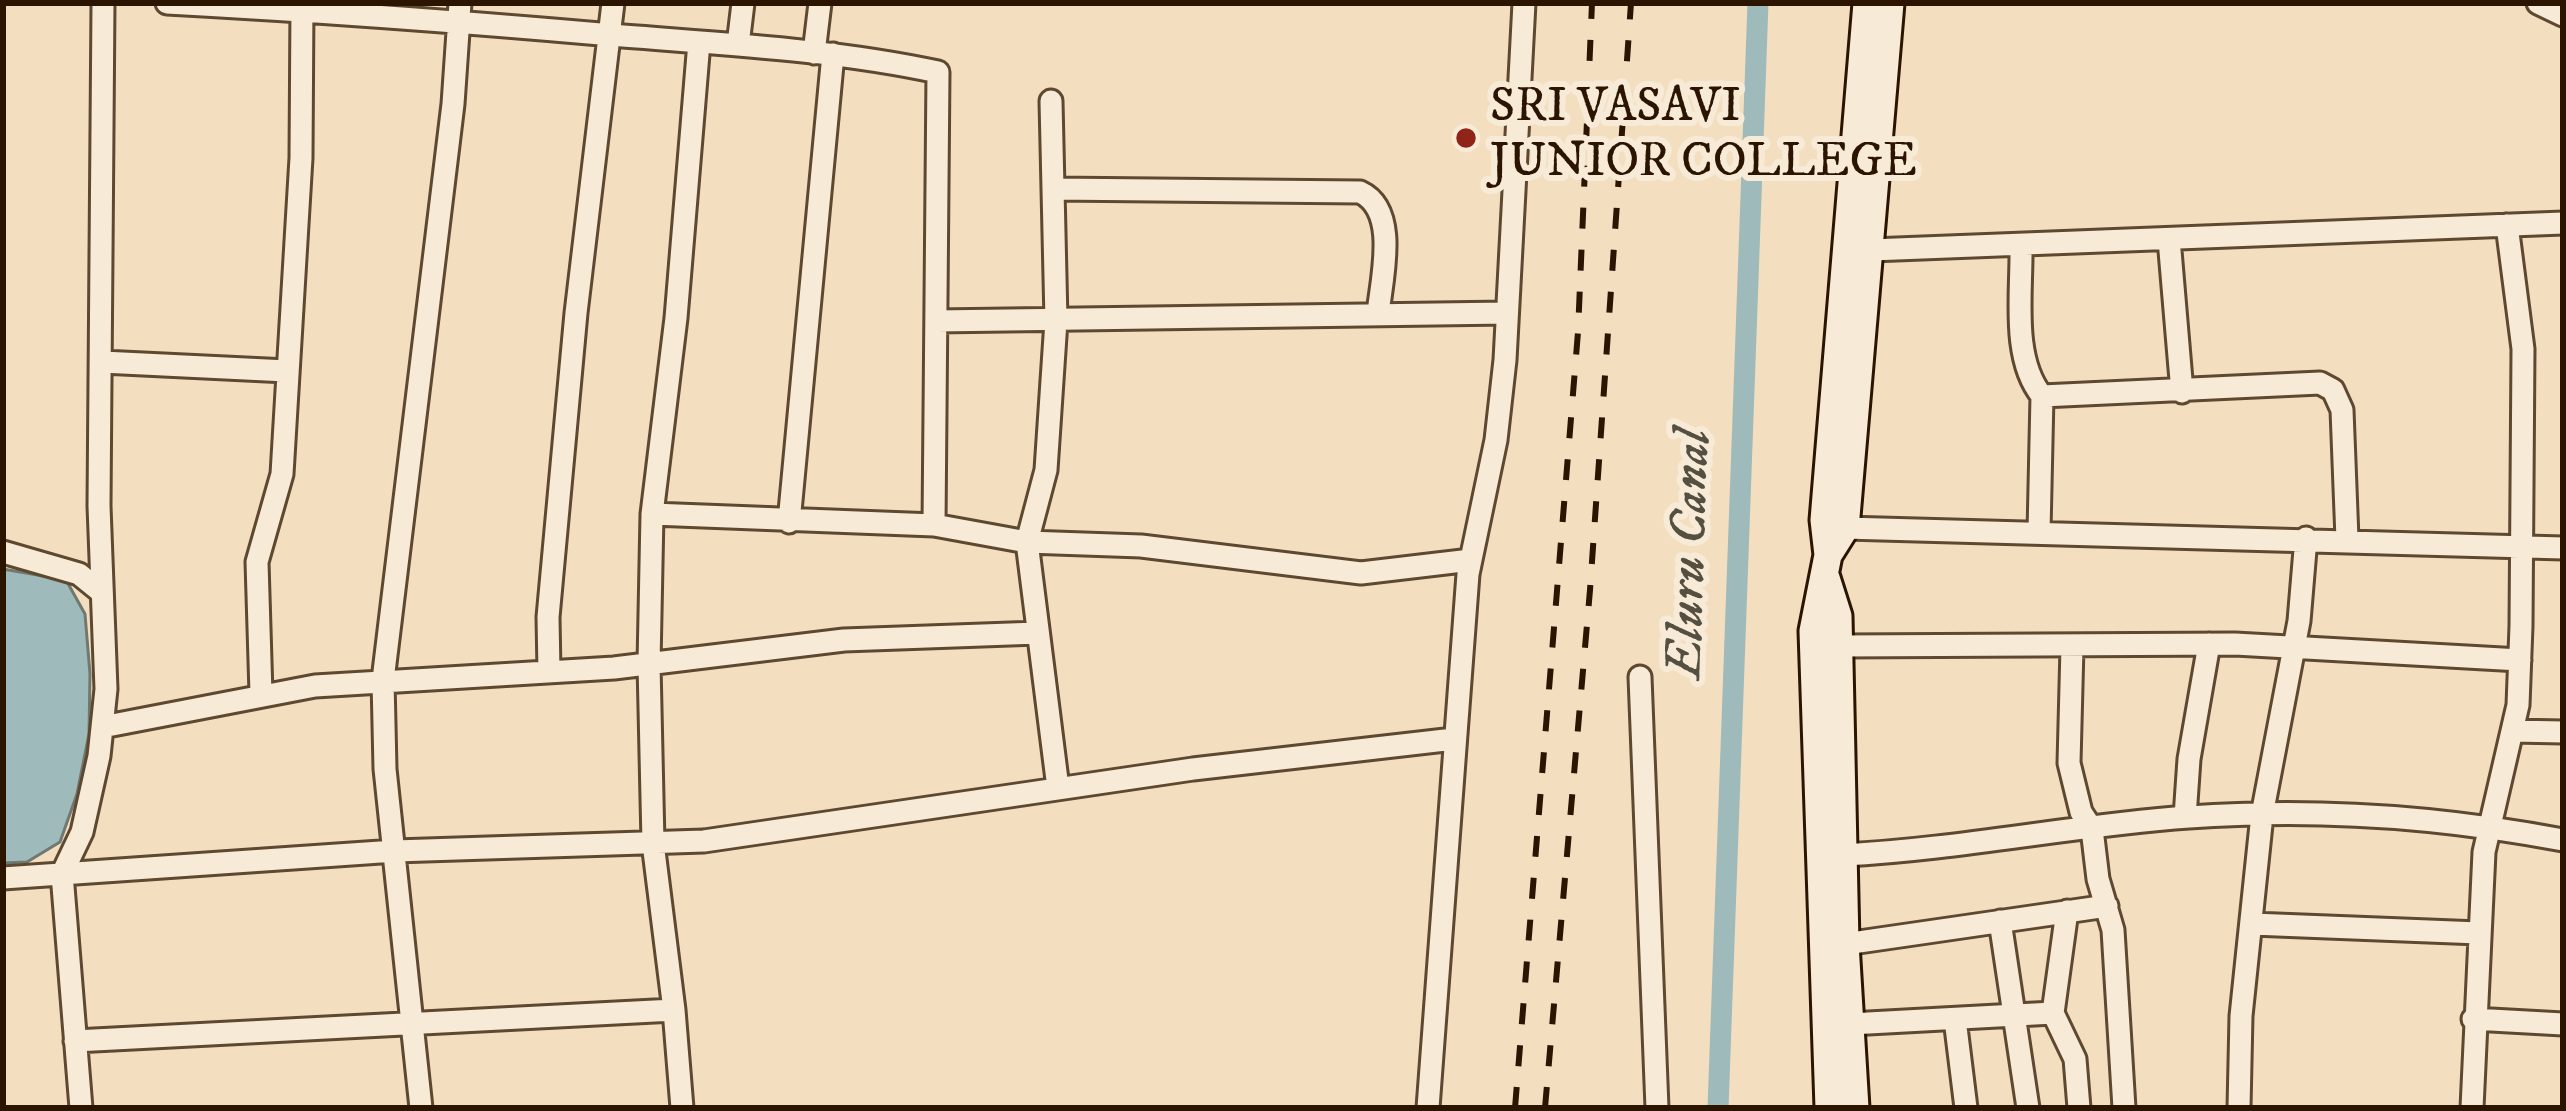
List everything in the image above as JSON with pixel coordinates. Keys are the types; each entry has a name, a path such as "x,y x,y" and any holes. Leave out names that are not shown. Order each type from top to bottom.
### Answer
{"main road":[{"path":"1829,1108 1813,631 1824,575 1824,520 1867,3"},
{"path":"1855,1108 1845,944 1840,646 1838,616 1824,575 1845,528 1890,3"}],"street":[{"path":"81,1108 62,874 82,832 106,689 100,591 103,3"},
{"path":"167,3 460,11 609,34 824,53 938,72 934,525"},
{"path":"549,672 548,617 576,313 613,3"},
{"path":"738,45 743,3"},
{"path":"788,522 824,53 820,3"},
{"path":"1428,1108 1454,739 1472,560 1496,440 1524,3"},
{"path":"2538,3 2563,15"},
{"path":"261,694 257,562 282,474 301,158 302,7"},
{"path":"421,1108 385,769 383,680 460,11"},
{"path":"682,1108 653,843 649,664 652,514 676,318 699,42"},
{"path":"1051,101 1056,321 1046,470 1027,542 1058,788"},
{"path":"1053,189 1360,192 1375,199 1382,212 1384,255 1378,313"},
{"path":"1871,250 2563,224"},
{"path":"2472,1108 2484,852 2512,731 2520,660 2523,349 2507,226"},
{"path":"2169,239 2182,392"},
{"path":"2020,246 2023,352 2031,382 2042,396 2039,532"},
{"path":"936,321 1507,313"},
{"path":"102,362 287,370"},
{"path":"2042,396 2320,383 2333,390 2342,410 2347,539"},
{"path":"652,514 934,525 1027,542 1141,546 1361,573 1472,560"},
{"path":"1845,528 2563,548"},
{"path":"2239,1108 2241,1016 2263,815 2294,646 2306,538"},
{"path":"3,552 79,574 100,591"},
{"path":"102,727 261,694 383,680 649,664 844,640 1039,633"},
{"path":"1840,646 2209,644 2520,660"},
{"path":"2185,818 2189,759 2209,644"},
{"path":"2072,647 2069,763 2081,812 2092,829 2098,879 2114,930 2124,1108"},
{"path":"1640,677 1657,1108"},
{"path":"2512,731 2563,732"},
{"path":"3,878 395,851 704,841 1058,788 1454,739"},
{"path":"1844,855 2185,818 2263,815 2491,826 2563,840"},
{"path":"1845,944 2107,906"},
{"path":"2067,911 2053,1013 2075,1059 2079,1108"},
{"path":"2000,921 2028,1108"},
{"path":"2252,924 2479,933"},
{"path":"75,1041 674,1010"},
{"path":"1850,1024 2053,1013"},
{"path":"1955,1019 1966,1108"},
{"path":"2473,1019 2563,1024"}],"water":[{"path":"3,569 66,580 85,614 90,674 89,734 77,794 60,842 27,862 3,863"}],"waterway":[{"name":"Eluru Canal","path":"1718,1108 1758,3"}],"railway":[{"path":"1515,1108 1578,332 1592,3"},
{"path":"1545,1108 1590,590 1631,3"}],"place":[{"name":"SRI VASAVI JUNIOR COLLEGE","path":"1466,138"}]}
